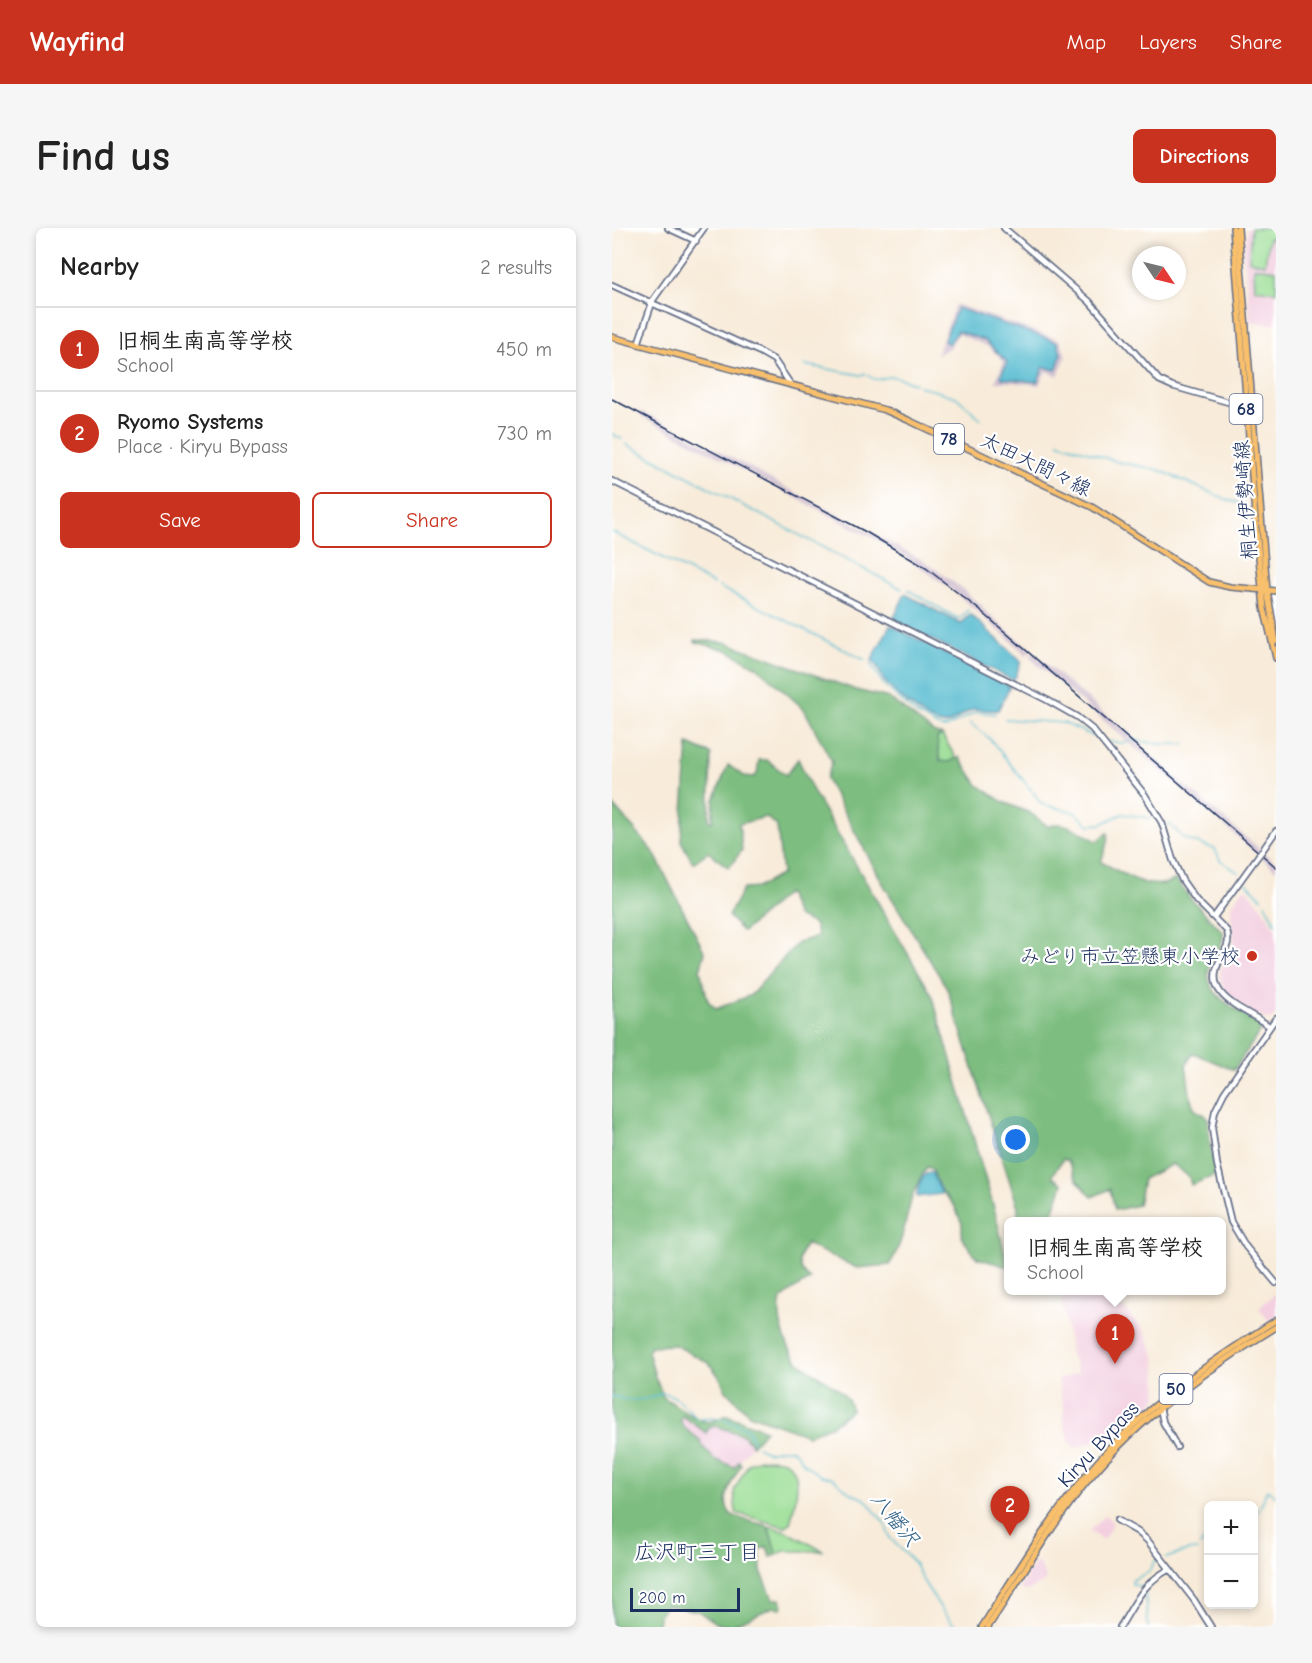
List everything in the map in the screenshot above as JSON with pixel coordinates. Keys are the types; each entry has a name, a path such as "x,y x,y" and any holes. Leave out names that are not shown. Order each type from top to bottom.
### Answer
{"main road":[{"name":"桐生伊勢崎線","path":"1233,228 1249,408"},
{"name":"桐生伊勢崎線","path":"1238,228 1256,528 1265,590 1276,641"},
{"name":"太田大間々線","path":"612,338 885,410 1092,507 1202,578 1225,586 1276,591"},
{"name":"桐生伊勢崎線","path":"1265,590 1266,619 1276,658"},
{"name":"Kiryu Bypass","path":"982,1627 1050,1523 1089,1475 1160,1405 1207,1366 1276,1320"},
{"name":"Kiryu Bypass","path":"1160,1405 1276,1327"},
{"name":"Kiryu Bypass","path":"988,1627 1081,1485"}],"street":[{"path":"668,228 696,241"},
{"path":"638,344 652,303 704,228"},
{"path":"1004,228 1089,301 1159,380 1172,387 1249,408"},
{"path":"612,285 774,360 791,386"},
{"path":"612,482 1077,717 1100,739 1148,798 1162,824 1182,880 1196,900 1226,927 1229,938 1227,948 1216,971 1216,985 1231,1002 1269,1026"},
{"path":"1214,916 1276,831"},
{"path":"1276,1018 1224,1093 1215,1111 1212,1128 1217,1164 1232,1225 1246,1247 1276,1282"},
{"path":"1160,1405 1163,1422 1177,1447"},
{"path":"1117,1520 1144,1537 1194,1600 1211,1627"},
{"path":"1120,1627 1145,1587 1156,1576 1170,1569"}],"shaded area":[{"path":"1247,228 1276,228 1276,324 1250,322 1243,253"},
{"path":"955,304 1060,340 1066,356 1058,376 1046,371 1039,385 995,382 1004,362 989,347 958,334 949,348 937,355"},
{"path":"641,411 924,561 967,592 1031,651 1027,655 952,590 907,558 879,541 640,416"},
{"path":"1032,652 1129,734 1132,741 1135,741 1182,781 1181,783 1177,785 1030,658"},
{"path":"1182,783 1276,863 1276,870 1179,787"},
{"name":"みどり市立笠懸東小学校","path":"1243,889 1246,889 1257,900 1276,930 1276,1015 1272,1019 1267,1020 1245,1008 1226,993 1220,981 1220,971 1234,943 1232,905"},
{"path":"1276,1293 1276,1316 1269,1321 1259,1308"},
{"path":"1063,1295 1081,1299 1109,1297 1116,1301 1145,1331 1155,1356 1157,1374 1158,1395 1154,1402 1120,1431 1075,1448 1070,1442 1064,1424 1064,1408 1058,1380 1078,1372 1070,1351"},
{"path":"683,1416 709,1428 715,1426 743,1435 752,1445 735,1467 714,1459 700,1440 680,1421"},
{"path":"1105,1515 1113,1523 1103,1540 1089,1531"},
{"path":"1038,1562 1047,1580 1023,1591 1019,1588 1028,1576 1026,1574 1033,1568 1033,1564"}],"green space":[{"path":"1251,228 1276,228 1276,238 1269,238 1265,264 1249,261"},
{"path":"1254,267 1276,270 1276,292 1255,289"},
{"path":"695,640 725,642 856,690 889,698 929,729 942,735 937,738 940,761 949,762 959,757 978,785 1003,802 1030,813 1049,827 1055,824 1067,825 1097,841 1108,833 1108,841 1101,862 1138,881 1157,885 1176,879 1190,898 1223,932 1221,945 1208,973 1215,992 1232,1007 1261,1023 1263,1027 1234,1070 1193,1053 1186,1065 1190,1096 1194,1107 1208,1119 1216,1175 1191,1185 1189,1177 1173,1164 1143,1179 1138,1205 1115,1210 1110,1189 1092,1197 1077,1180 1068,1161 1063,1159 1053,1174 1053,1177 1063,1184 1051,1217 1018,1217 1018,1207 947,988 885,887 826,779 832,762 804,709 757,667 727,650 695,642"},
{"path":"942,735 957,759 949,762 940,761 937,738"},
{"path":"688,744 711,754 709,821 712,822 714,800 728,765 744,776 754,777 757,774 759,760 767,760 786,775 798,759 814,793 932,995 995,1212 1004,1250 1004,1266 977,1258 962,1238 962,1224 954,1205 940,1189 932,1169 927,1167 912,1197 901,1241 889,1265 857,1268 806,1244 800,1254 799,1263 802,1271 810,1279 789,1292 781,1301 779,1311 782,1328 788,1346 798,1361 845,1396 850,1403 851,1410 832,1425 808,1435 749,1414 725,1389 709,1363 675,1345 651,1346 648,1351 664,1398 704,1421 710,1422 727,1415 765,1430 752,1445 743,1435 715,1426 709,1428 706,1433 683,1416 680,1421 700,1440 714,1459 735,1467 739,1461 741,1465 727,1496 727,1509 734,1516 768,1526 777,1555 771,1557 767,1547 760,1549 761,1571 773,1599 780,1599 783,1605 782,1608 773,1607 731,1626 717,1624 698,1611 667,1605 659,1615 658,1627 612,1627 612,804 653,851 705,953 700,970 708,1001 716,1009 751,995 798,942 818,937 814,924 797,916 787,893 743,932 728,916 743,889 757,888 782,874 777,826 766,817 739,824 742,850 729,868 708,852 693,863 681,841"},
{"path":"759,1459 784,1461 795,1472 796,1499 790,1523 785,1527 736,1513 734,1491 748,1464"},
{"path":"768,1526 786,1531 823,1551 784,1551 777,1555"}],"water":[{"path":"957,308 1058,342 1061,355 1056,370 1044,367 1037,382 1002,378 1001,375 1007,362 984,340 957,331 949,344 944,341"},
{"path":"905,594 961,624 970,614 1021,661 1015,678 1012,680 893,620"},
{"path":"890,625 1010,686 998,710 976,709 946,724 940,724 914,709 886,683 872,660"},
{"path":"929,1172 932,1173 942,1194 917,1197 920,1183"}],"waterway":[{"path":"805,365 866,374 875,379 895,377 915,384"},
{"path":"919,386 956,397 981,419"},
{"path":"612,434 622,439"},
{"path":"1058,442 1118,462 1159,470 1230,501 1244,504"},
{"path":"626,444 902,589"},
{"path":"612,532 714,584"},
{"path":"719,587 865,660"},
{"path":"908,590 957,618 961,618 968,610"},
{"path":"870,663 884,685 915,713 939,727 945,728 976,712 995,714"},
{"path":"1005,719 1064,723 1093,736"},
{"path":"970,723 990,739 1031,790"},
{"path":"1132,740 1160,744 1185,744"},
{"path":"1109,741 1129,742"},
{"path":"1033,792 1041,804 1074,812 1090,825 1101,824 1122,814 1150,818"},
{"path":"1169,824 1185,839 1215,849 1220,860 1239,873"},
{"path":"1247,883 1262,898"},
{"path":"1265,904 1276,924"},
{"name":"八幡沢","path":"612,1396 636,1400 662,1393 669,1394 698,1419 721,1418 743,1427 748,1430 753,1442"},
{"name":"八幡沢","path":"757,1447 768,1452 791,1449 805,1465 821,1476 833,1478 850,1493 865,1499 885,1524 890,1538 914,1563 942,1610 956,1627"},
{"path":"1261,1506 1267,1489 1276,1496"},
{"path":"1200,1546 1204,1542"},
{"path":"1166,1558 1197,1550"},
{"path":"1142,1587 1132,1584 1133,1580 1149,1572 1154,1562 1159,1560"},
{"path":"1145,1593 1148,1627"}],"railway":[{"path":"612,399 866,532 926,568 982,612 1276,867"}],"place":[{"name":"みどり市立笠懸東小学校","path":"1252,956"},
{"name":"旧桐生南高等学校","path":"1115,1364"},
{"name":"Ryomo Systems","path":"1010,1536"}],"district":[{"name":"広沢町三丁目","path":"697,1552"}]}
